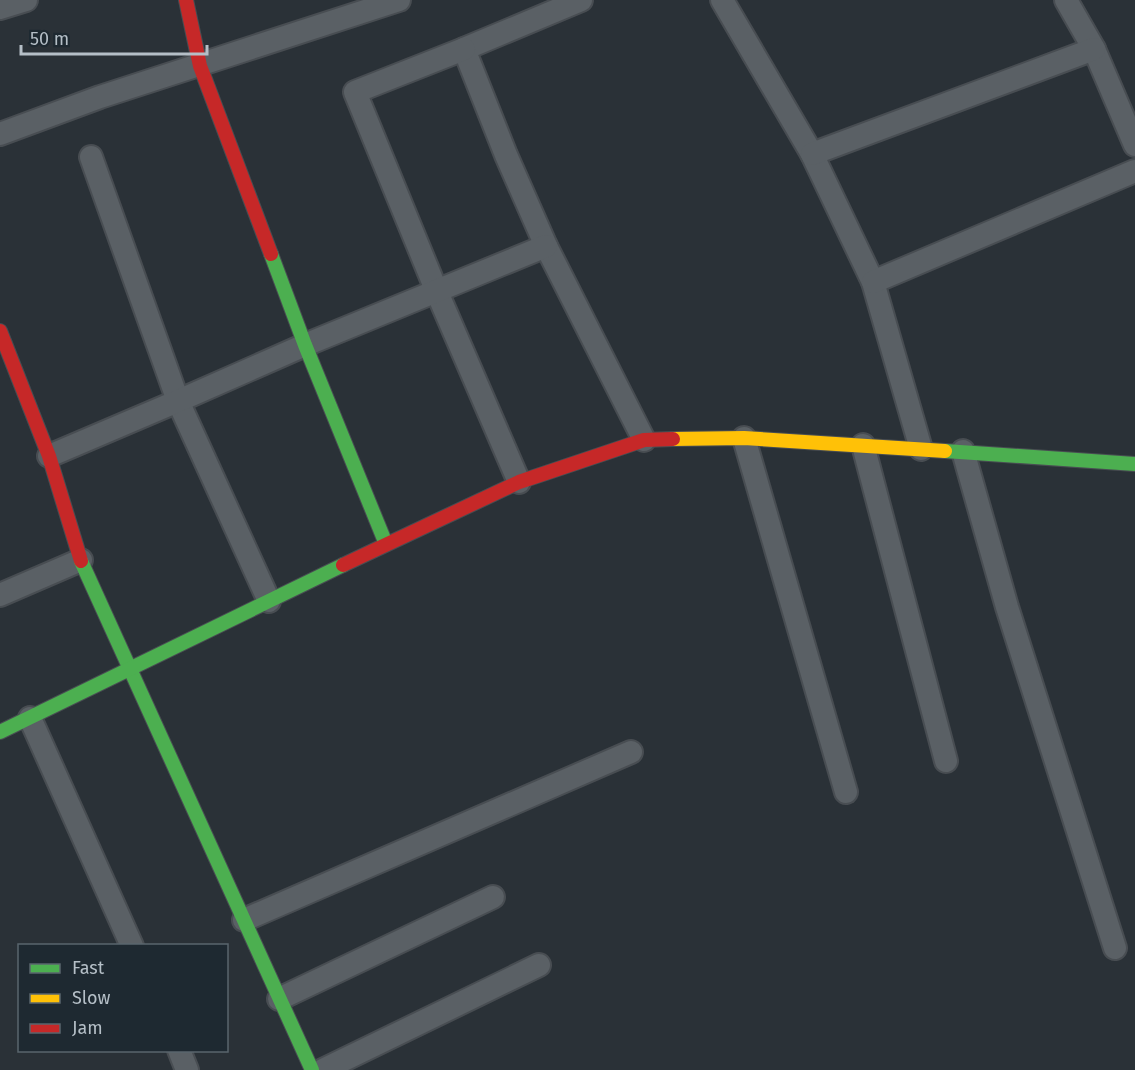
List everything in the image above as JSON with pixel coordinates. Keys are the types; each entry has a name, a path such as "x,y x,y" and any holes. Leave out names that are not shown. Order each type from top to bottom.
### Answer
{"street":[{"path":"0,8 26,0"},
{"path":"186,0 200,66 305,345 386,544"},
{"path":"0,134 100,97 399,0"},
{"path":"519,482 437,292 355,92 581,0"},
{"path":"722,0 812,154 873,282 921,449"},
{"path":"1066,0 1094,49 1135,145"},
{"path":"464,49 506,155 546,246 644,440"},
{"path":"812,154 1094,49"},
{"path":"91,157 178,401 269,601"},
{"path":"873,282 1135,171"},
{"path":"49,456 305,345 546,246"},
{"path":"0,332 49,456 81,560 312,1070"},
{"path":"744,438 846,792"},
{"path":"0,732 386,544 519,482 644,440 744,438 1135,464"},
{"path":"863,445 946,761"},
{"path":"963,451 1007,607 1115,948"},
{"path":"0,595 81,560"},
{"path":"30,718 132,944"},
{"path":"244,920 631,752"},
{"path":"279,999 493,897"},
{"path":"323,1070 539,965"},
{"path":"179,1052 187,1070"}],"traffic: fast":[{"path":"271,254 305,345 386,544"},
{"path":"945,451 1135,464"},
{"path":"81,561 312,1070"},
{"path":"0,732 343,565"}],"traffic: slow":[{"path":"673,439 744,438 945,451"}],"traffic: jam":[{"path":"186,0 200,66 271,254"},
{"path":"0,331 49,456 81,561"},
{"path":"343,565 519,482 644,440 673,439"}]}
